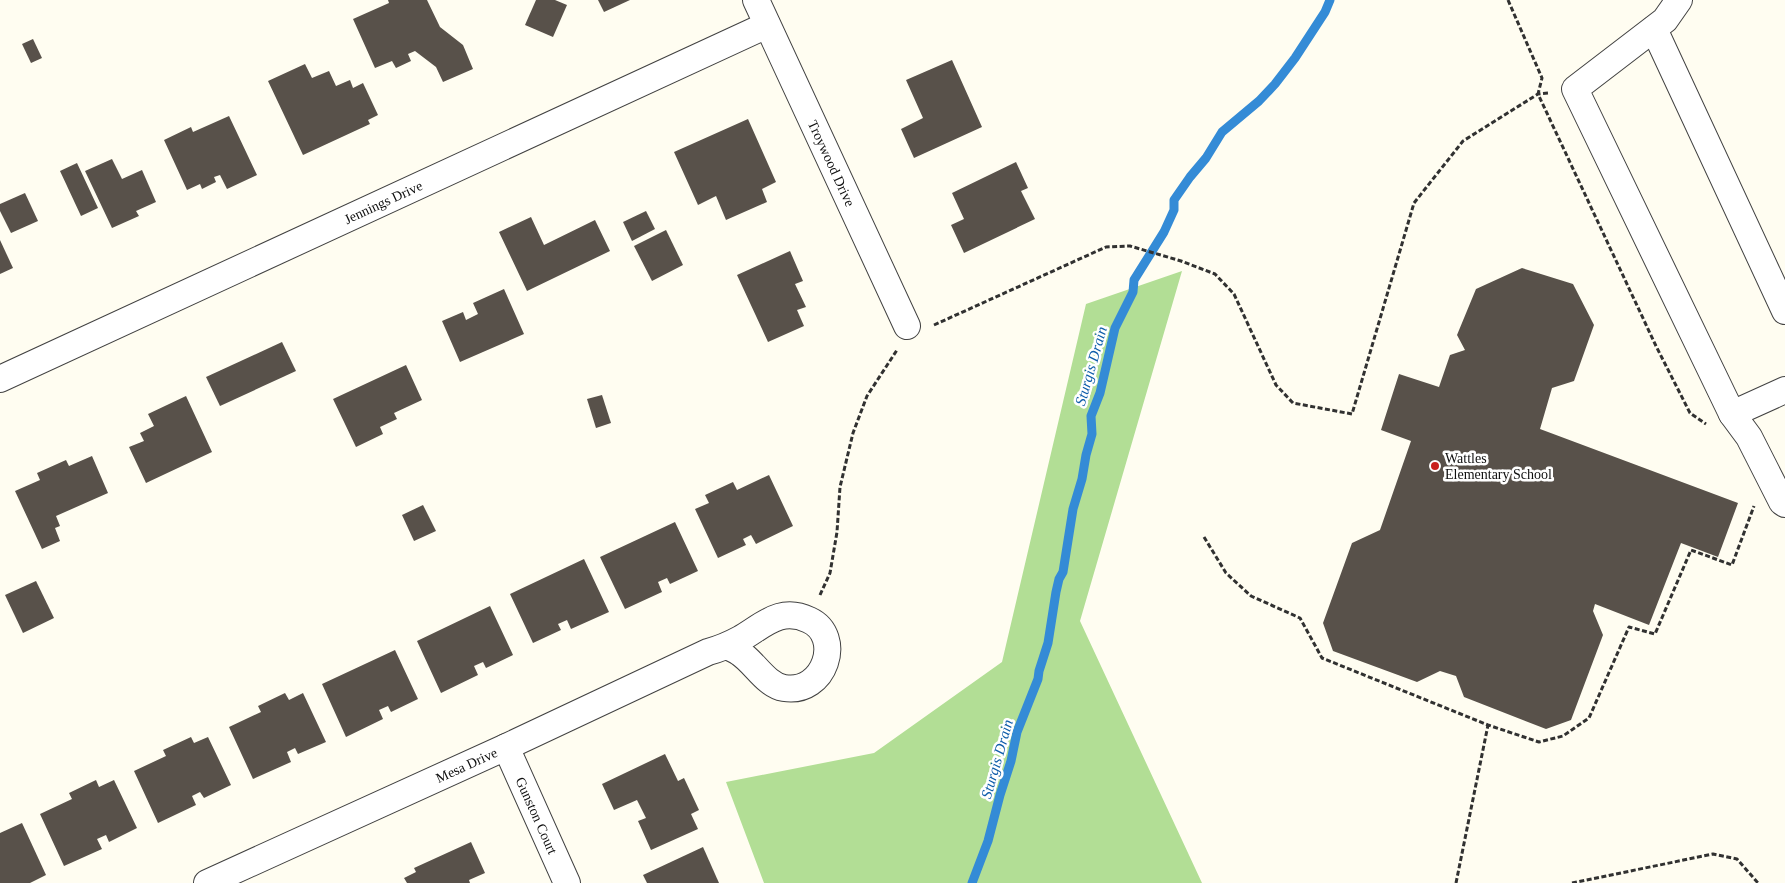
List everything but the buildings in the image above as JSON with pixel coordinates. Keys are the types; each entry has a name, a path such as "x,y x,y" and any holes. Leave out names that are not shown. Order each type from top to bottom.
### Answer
{"street":[{"name":"Troywood Drive","path":"756,0 910,331"},
{"path":"1679,0 1665,20 1575,89 1723,422 1749,437 1780,497"},
{"name":"Jennings Drive","path":"0,379 767,25"},
{"path":"1654,29 1785,312"},
{"path":"1723,422 1785,390"},
{"name":"Mesa Drive","path":"207,883 506,747 708,652 726,646 774,618 791,614 810,620"},
{"path":"726,646 739,652 766,678 783,688 804,685 816,678 824,667 828,655 825,640 819,628 810,620"},
{"name":"Gunston Court","path":"506,747 567,883"}],"path":[{"path":"1508,0 1542,78 1538,94 1656,346 1690,413 1723,422"},
{"path":"810,620 830,573 840,487 852,433 867,396 910,331 1106,247 1130,246 1182,261 1215,274 1234,294 1276,386 1293,403 1352,414 1414,203 1463,141 1538,94 1575,89"},
{"path":"1204,537 1226,573 1251,596 1300,618 1322,658 1488,725 1539,742 1563,736 1589,718 1629,627 1655,634 1691,550 1732,565 1758,497 1780,497"},
{"path":"1456,883 1488,725"},
{"path":"1572,883 1713,854 1737,859 1758,883"}],"green space":[{"path":"1182,271 1080,621 1202,883 764,883 726,782 874,753 1002,662 1086,304"}],"waterway":[{"name":"Sturgis Drain","path":"972,883 988,841 1011,761 1017,732 1038,679 1048,643 1056,592 1063,572 1073,509 1092,434 1091,416 1100,393 1115,328 1133,292 1134,280 1164,232 1174,210 1174,200 1190,177 1206,158 1222,132 1259,101 1275,84 1295,58 1325,12 1330,0"}],"place":[{"name":"Wattles Elementary School","path":"1435,466"}]}
